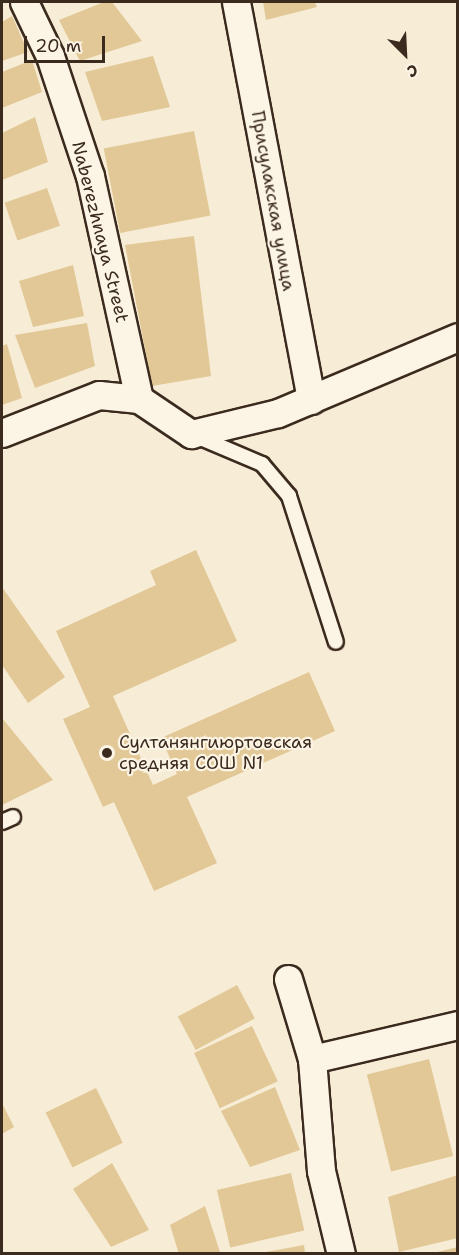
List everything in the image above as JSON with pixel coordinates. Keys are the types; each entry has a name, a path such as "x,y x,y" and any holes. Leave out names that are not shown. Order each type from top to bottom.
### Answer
{"street":[{"name":"Naberezhnaya Street","path":"24,2 50,56 90,176 139,399"},
{"name":"Присулакская улица","path":"236,2 311,400"},
{"path":"2,433 99,395 139,399 191,434 311,400 458,337"},
{"path":"288,979 312,1059 321,1171 341,1254"},
{"path":"312,1059 458,1025"}],"lane":[{"path":"191,434 262,464 289,496 336,642"}],"building":[{"path":"104,2 112,2 142,41 80,61 59,20"},
{"path":"263,2 315,2 317,7 266,20"},
{"path":"12,16 28,52 2,61 2,22"},
{"path":"153,56 170,107 102,121 85,72"},
{"path":"32,60 42,92 2,108 2,72"},
{"path":"35,117 48,162 2,180 2,133"},
{"path":"194,131 210,215 120,233 104,149"},
{"path":"47,188 60,226 17,240 4,203"},
{"path":"194,236 211,376 152,386 125,245"},
{"path":"73,265 84,316 33,327 19,281"},
{"path":"87,323 95,366 35,388 15,335"},
{"path":"7,344 22,398 2,405 2,346"},
{"path":"196,550 237,641 113,696 153,785 177,774 161,738 309,672 335,731 187,797 217,863 154,891 114,802 103,807 63,719 90,707 56,631 156,585 150,571"},
{"path":"2,587 65,677 28,703 2,665"},
{"path":"2,718 53,780 2,805"},
{"path":"237,985 255,1019 196,1050 178,1016"},
{"path":"252,1026 278,1081 220,1108 194,1053"},
{"path":"429,1059 453,1156 391,1172 367,1074"},
{"path":"275,1087 300,1150 250,1167 221,1111"},
{"path":"96,1088 123,1143 72,1167 46,1113"},
{"path":"2,1103 14,1127 2,1134"},
{"path":"112,1163 149,1230 111,1247 73,1189"},
{"path":"291,1173 304,1230 230,1248 217,1190"},
{"path":"458,1175 458,1238 399,1252 388,1197"},
{"path":"205,1206 220,1252 179,1254 170,1225"},
{"path":"304,1245 305,1254 266,1254 266,1252"},
{"path":"458,1247 458,1254 433,1253"}],"place":[{"name":"Султанянгиюртовская средняя СОШ N1","path":"107,753"}]}
